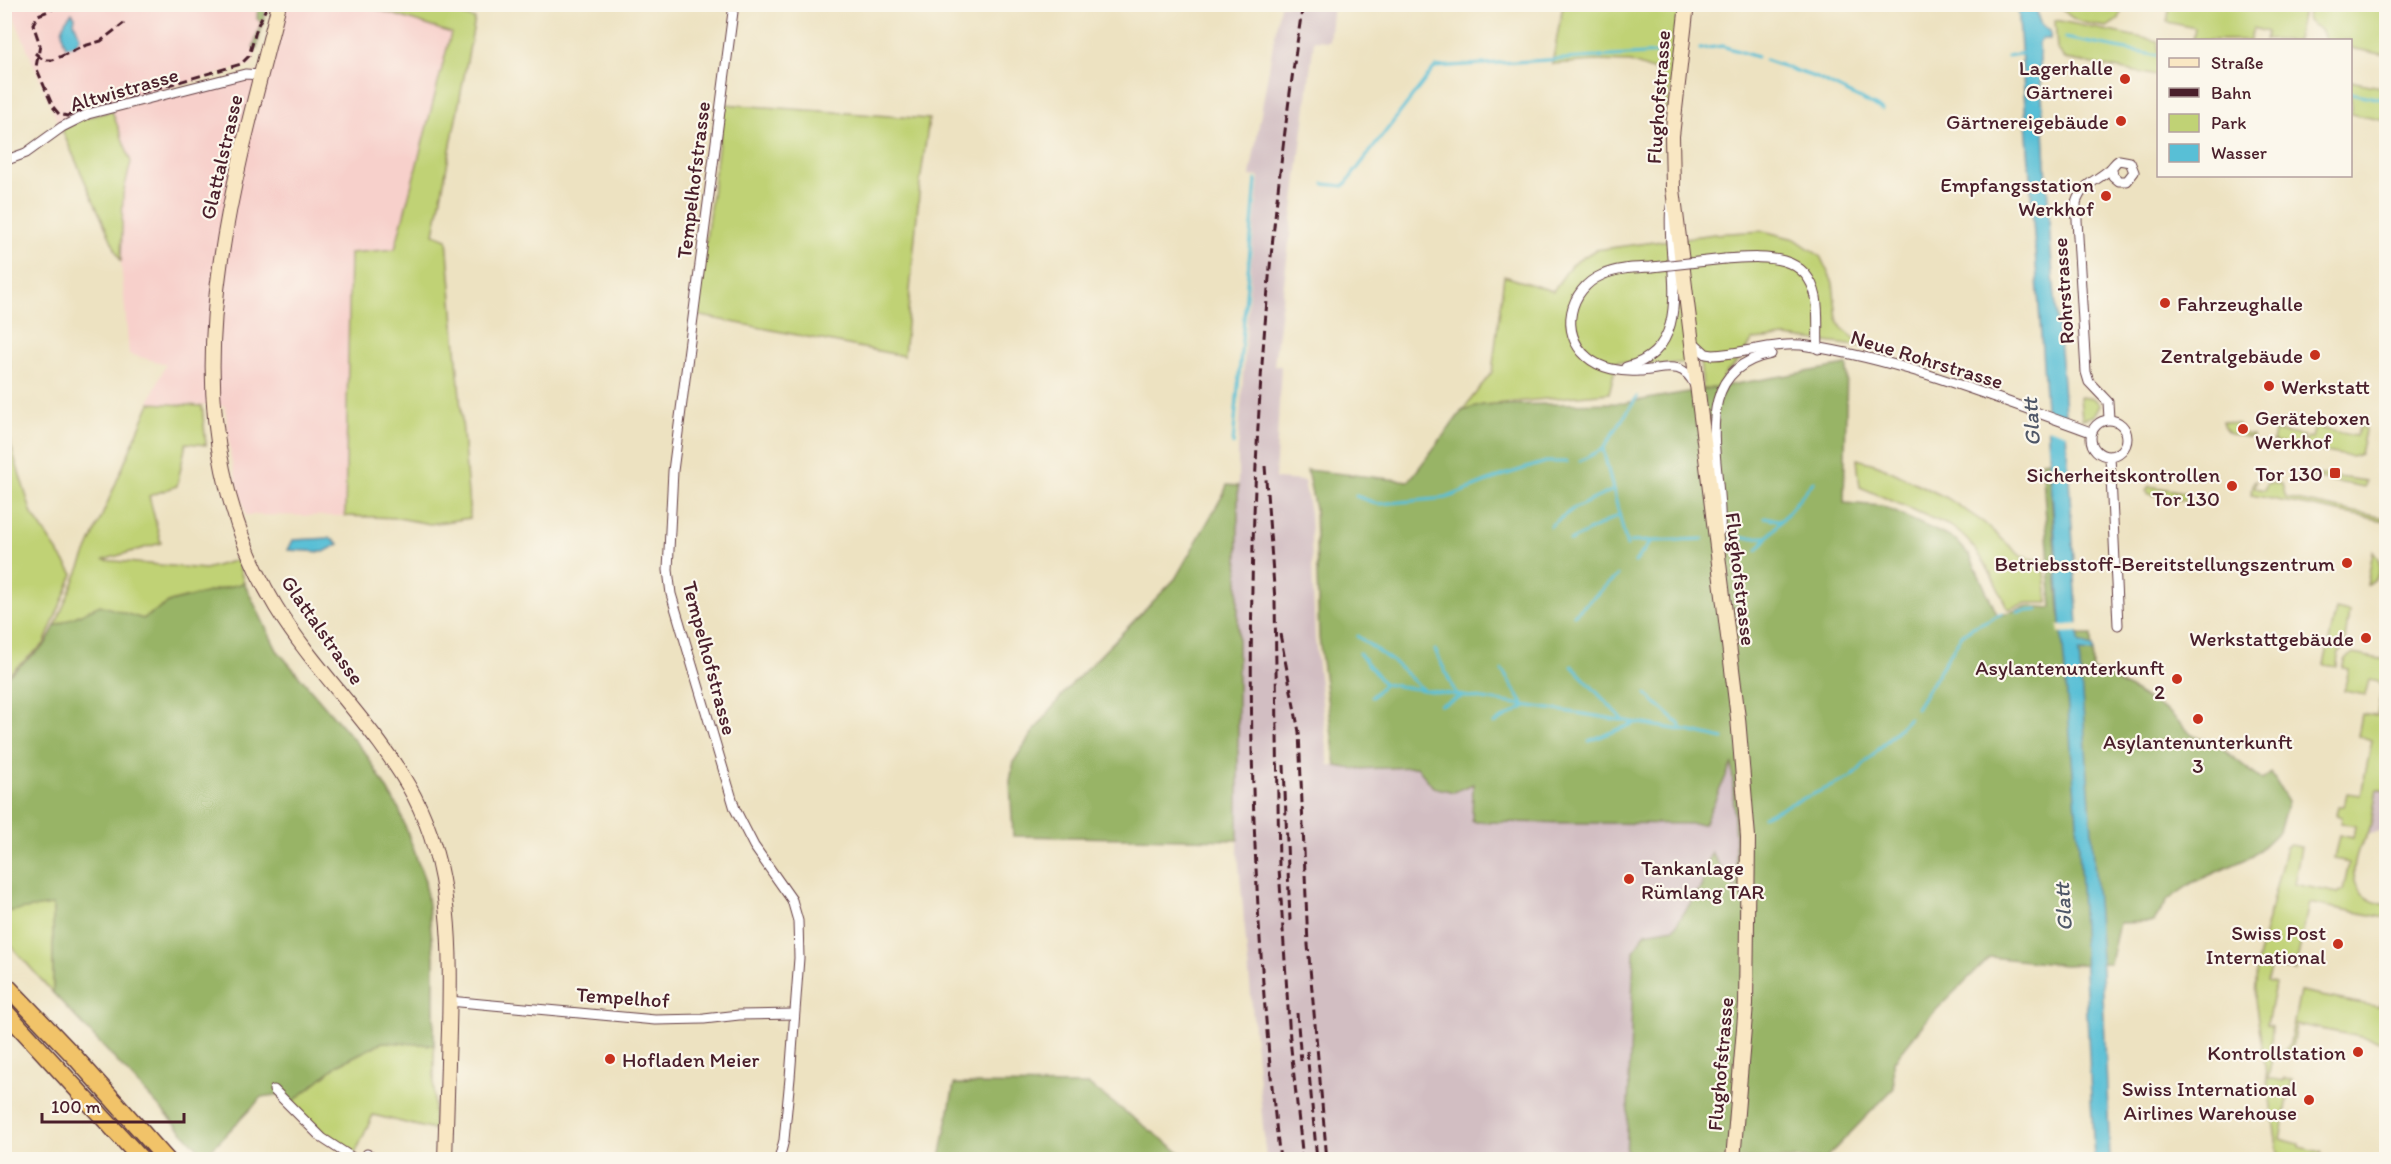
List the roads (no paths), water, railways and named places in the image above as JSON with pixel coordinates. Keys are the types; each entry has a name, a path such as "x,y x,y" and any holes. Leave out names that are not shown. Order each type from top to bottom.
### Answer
{"highway":[{"path":"4,983 88,1071 167,1160"},
{"path":"4,1010 142,1160"}],"street":[{"name":"Glattalstrasse","path":"279,4 228,219 216,296 213,383 223,471 237,523 276,607 314,660 382,746 414,796 438,858 446,902 450,952 445,1160"},
{"name":"Tempelhofstrasse","path":"734,4 673,471 668,570 671,594 735,809 754,846 792,900 798,921 799,958 784,1140 779,1160"},
{"name":"Flughofstrasse","path":"1687,4 1672,136 1673,189 1738,718 1748,837 1746,1004 1733,1160"},
{"name":"Altwistrasse","path":"4,161 26,153 62,127 88,114 245,74 261,75"},
{"name":"Rohrstrasse","path":"2109,419 2108,402 2089,382 2086,372 2076,203 2079,193 2086,185 2112,169"},
{"path":"1621,369 1650,357 1669,332 1674,309 1670,216 1673,189"},
{"name":"Neue Rohrstrasse","path":"1698,393 1691,376 1682,369 1638,371 1621,369 1599,365 1581,352 1571,328 1572,307 1583,288 1602,274 1620,270 1725,259 1773,257 1787,262 1803,273 1811,285 1816,297 1818,349"},
{"name":"Neue Rohrstrasse","path":"1691,340 1706,354 1713,355 1808,346 1855,353 1918,371 2091,432"},
{"name":"Neue Rohrstrasse","path":"1718,558 1721,513 1713,424 1720,391 1731,373 1761,356 1818,349"},
{"path":"2109,419 2122,425 2127,437 2122,450 2110,456 2100,454 2092,447 2091,432 2096,424 2109,419"},
{"path":"2110,456 2110,500 2118,625"},
{"name":"Tempelhof","path":"449,1001 654,1020 704,1020 739,1015 794,1014"},
{"path":"274,1090 322,1138 356,1160"},
{"path":"367,1154 379,1160"}],"water":[{"path":"2018,5 2037,5 2039,20 2050,31 2050,39 2043,39 2039,42 2051,253 2063,382 2079,642 2093,648 2093,653 2079,652 2102,971 2110,1159 2094,1159 2079,848"},
{"path":"72,13 80,37 76,44 66,47 63,28"},
{"path":"330,538 339,544 324,552 288,550 293,540"}],"waterway":[{"path":"2065,38 2157,56"},
{"path":"1700,49 1722,46 1757,57"},
{"path":"1324,184 1344,186 1435,67 1661,53"},
{"path":"2007,56 2025,53"},
{"path":"1765,60 1817,78 1883,110"},
{"path":"2352,93 2386,100"},
{"path":"1233,444 1256,180"},
{"path":"1580,461 1603,449 1637,397"},
{"path":"1603,449 1627,546"},
{"path":"1356,496 1378,504 1446,498 1504,475 1546,462 1567,462"},
{"path":"1757,550 1814,481"},
{"path":"1550,526 1573,509 1613,490"},
{"path":"1570,541 1619,515"},
{"path":"1765,517 1781,521"},
{"path":"1730,538 1767,537"},
{"path":"1630,542 1703,539"},
{"path":"1635,562 1651,541"},
{"path":"1574,615 1618,575"},
{"path":"2017,612 2038,610"},
{"path":"1916,708 1962,635 1971,628 2003,613"},
{"path":"1357,636 1396,664 1423,690"},
{"path":"1435,650 1456,694"},
{"path":"1359,653 1384,684 1596,716 1723,739"},
{"path":"1572,666 1622,719"},
{"path":"1502,670 1523,704"},
{"path":"1372,697 1384,684"},
{"path":"1646,694 1679,724 1682,730"},
{"path":"1440,705 1461,697"},
{"path":"1493,724 1526,706"},
{"path":"1763,816 1852,777 1909,718"},
{"path":"1589,741 1635,723"}],"railway":[{"path":"58,4 51,10 38,15 33,24 40,45 36,67 53,107 59,114 67,116 97,104 241,64 249,56 257,27 268,4"},
{"path":"1280,1160 1266,1016 1256,871 1252,726 1252,581 1257,436 1268,292 1283,148 1303,4"},
{"path":"35,53 43,60 53,60 101,41 124,23"},
{"path":"1265,466 1275,600 1279,868 1290,1039 1303,1160"},
{"path":"1280,634 1299,732 1308,945 1327,1160"},
{"path":"1284,765 1290,921"},
{"path":"1297,1013 1301,1061"},
{"path":"1307,1051 1317,1160"}],"place":[{"name":"Lagerhalle Gärtnerei","path":"2125,79"},
{"name":"Gärtnereigebäude","path":"2121,121"},
{"name":"Empfangsstation Werkhof","path":"2106,196"},
{"name":"Fahrzeughalle","path":"2165,303"},
{"name":"Zentralgebäude","path":"2315,355"},
{"name":"Werkstatt","path":"2269,386"},
{"name":"Geräteboxen Werkhof","path":"2243,429"},
{"name":"Tor 130","path":"2335,473"},
{"name":"Sicherheitskontrollen Tor 130","path":"2232,486"},
{"name":"Betriebsstoff-Bereitstellungszentrum","path":"2347,563"},
{"name":"Werkstattgebäude","path":"2366,638"},
{"name":"Asylantenunterkunft 2","path":"2177,679"},
{"name":"Asylantenunterkunft 3","path":"2198,719"},
{"name":"Tankanlage Rümlang TAR","path":"1629,879"},
{"name":"Swiss Post International","path":"2338,944"},
{"name":"Kontrollstation","path":"2358,1052"},
{"name":"Hofladen Meier","path":"610,1059"},
{"name":"Swiss International Airlines Warehouse","path":"2309,1100"}],"water label":[{"name":"Glatt","path":"2031,422"},
{"name":"Glatt","path":"2063,907"}]}
